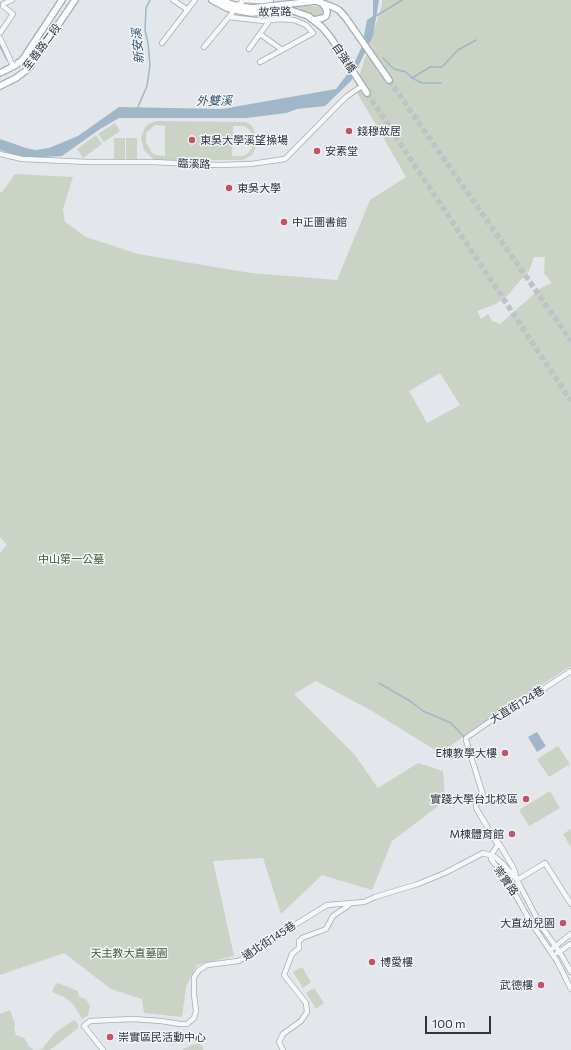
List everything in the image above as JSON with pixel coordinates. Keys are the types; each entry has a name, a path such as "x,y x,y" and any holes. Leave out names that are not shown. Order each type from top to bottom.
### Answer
{"main road":[{"name":"至善路二段","path":"0,73 23,60 62,0"},
{"name":"至善路二段","path":"0,86 16,78 28,69 75,0"},
{"name":"故宮路","path":"212,0 224,6 252,12 290,10 300,12 314,20 331,38"},
{"name":"故宮路","path":"221,0 236,8 265,8 317,1 339,10 389,80"},
{"path":"314,20 323,18 326,16 327,12 326,8 317,1"},
{"name":"自強橋","path":"331,38 367,93"}],"street":[{"path":"0,32 13,14 3,6 3,4 12,0"},
{"path":"173,0 188,10"},
{"path":"162,43 195,0"},
{"path":"204,47 244,0 271,0"},
{"path":"229,17 270,20 279,18 294,20 306,25 313,33 281,49 260,62"},
{"path":"249,49 270,20"},
{"path":"260,34 281,49"},
{"path":"0,38 13,66"},
{"name":"臨溪路","path":"0,154 22,159 88,162 251,164 285,159 346,97 359,88"},
{"name":"大直街124巷","path":"497,841 476,808 476,805 483,795 466,738 496,717 504,715 571,671"},
{"path":"491,855 498,845 497,841"},
{"path":"497,841 514,869 517,880 545,863 571,904"},
{"name":"通北街145巷","path":"103,1050 84,1026 90,1021 133,1019 187,1024 194,1018 196,1011 194,977 199,970 207,965 233,963 249,956 280,934 327,906 364,902 375,897 418,884 445,873 482,853 491,855"},
{"name":"崇實路","path":"491,855 504,865 517,880 541,926 556,946 571,972"},
{"name":"崇實路","path":"491,855 491,859 510,885 530,921 562,969 571,989"},
{"path":"283,1050 279,1042 283,1034 302,1021 307,1012 306,1003 284,975 292,954 299,948 299,941 302,938 326,929 333,916 350,904"},
{"path":"551,953 556,946 571,934"},
{"path":"551,953 559,951 571,944"}],"green space":[{"path":"382,0 571,0 571,666 490,718 440,753 372,711 316,681 294,694 354,754 378,788 418,763 443,771 445,801 392,841 372,890 322,875 281,914 263,858 213,861 234,956 197,965 186,987 182,1017 144,1013 142,999 111,989 64,953 0,975 0,553 7,545 0,537 0,193 15,174 73,177 63,209 65,222 86,237 138,254 251,273 337,280 370,200 406,177 355,89 382,5","holes":["534,257 545,257 544,273 552,283 541,288 500,324 492,321 488,314 481,319 477,311 496,304 508,295 529,271","440,373 460,405 427,423 409,391"]},
{"path":"297,5 323,7 325,14 316,18 300,10 285,7"},
{"path":"156,121 246,122 251,125 254,130 257,140 256,146 252,155 242,160 156,160 144,150 141,138 145,127","holes":["155,125 165,126 165,156 152,153 146,142 146,133","233,126 244,126 250,130 253,137 252,148 246,155 232,156"]},
{"path":"115,123 120,131 104,142 98,134"},
{"path":"96,135 102,144 83,158 77,149"},
{"path":"114,138 125,138 125,159 114,159"},
{"path":"126,138 137,138 137,159 126,159"},
{"path":"558,746 570,764 549,777 537,759"},
{"path":"550,791 560,808 529,826 519,810"},
{"path":"571,829 571,847 563,834"},
{"path":"302,967 311,982 303,988 293,972"},
{"path":"58,983 78,991 79,997 86,999 90,1006 88,1015 82,1019 73,1004 64,997 52,992 55,985"},
{"path":"314,988 324,1003 316,1009 306,993"},
{"path":"10,1010 15,1024 14,1029 16,1035 24,1038 29,1046 34,1050 0,1050 0,1014"},
{"path":"74,1020 78,1024 78,1028 50,1050 36,1050 42,1049 55,1033"},
{"path":"199,1043 203,1047 203,1050 182,1050 192,1045"}],"water":[{"name":"外雙溪","path":"373,0 379,0 373,36 351,81 325,106 297,109 286,113 246,118 119,118 100,129 62,156 24,158 0,150 0,139 35,150 49,148 78,136 119,107 222,109 336,89 352,68 362,46 367,20 373,16"},
{"path":"537,732 546,746 537,752 528,737"}],"waterway":[{"name":"新安溪","path":"137,109 147,86 150,65 145,30 146,8 150,0"},
{"path":"376,16 402,0"},
{"path":"383,58 394,69 406,72 412,78 430,67 442,67 458,50 476,40"},
{"path":"0,46 7,60"},
{"path":"412,78 422,83 441,83"},
{"path":"379,683 410,701 423,711 451,723 464,737 464,739"}],"tunnel":[{"path":"389,80 571,341"},
{"path":"367,93 571,401"}],"place":[{"name":"錢穆故居","path":"349,131"},
{"name":"東吳大學溪望操場","path":"192,140"},
{"name":"安素堂","path":"317,151"},
{"name":"東吳大學","path":"229,188"},
{"name":"中正圖書館","path":"284,222"},
{"name":"E棟教學大樓","path":"505,753"},
{"name":"實踐大學台北校區","path":"526,799"},
{"name":"M棟體育館","path":"512,834"},
{"name":"大直幼兒園","path":"563,923"},
{"name":"博愛樓","path":"372,962"},
{"name":"武德樓","path":"541,985"},
{"name":"崇實區民活動中心","path":"110,1037"}],"park label":[{"name":"中山第一公墓","path":"71,559"},
{"name":"天主教大直墓園","path":"129,953"}]}
